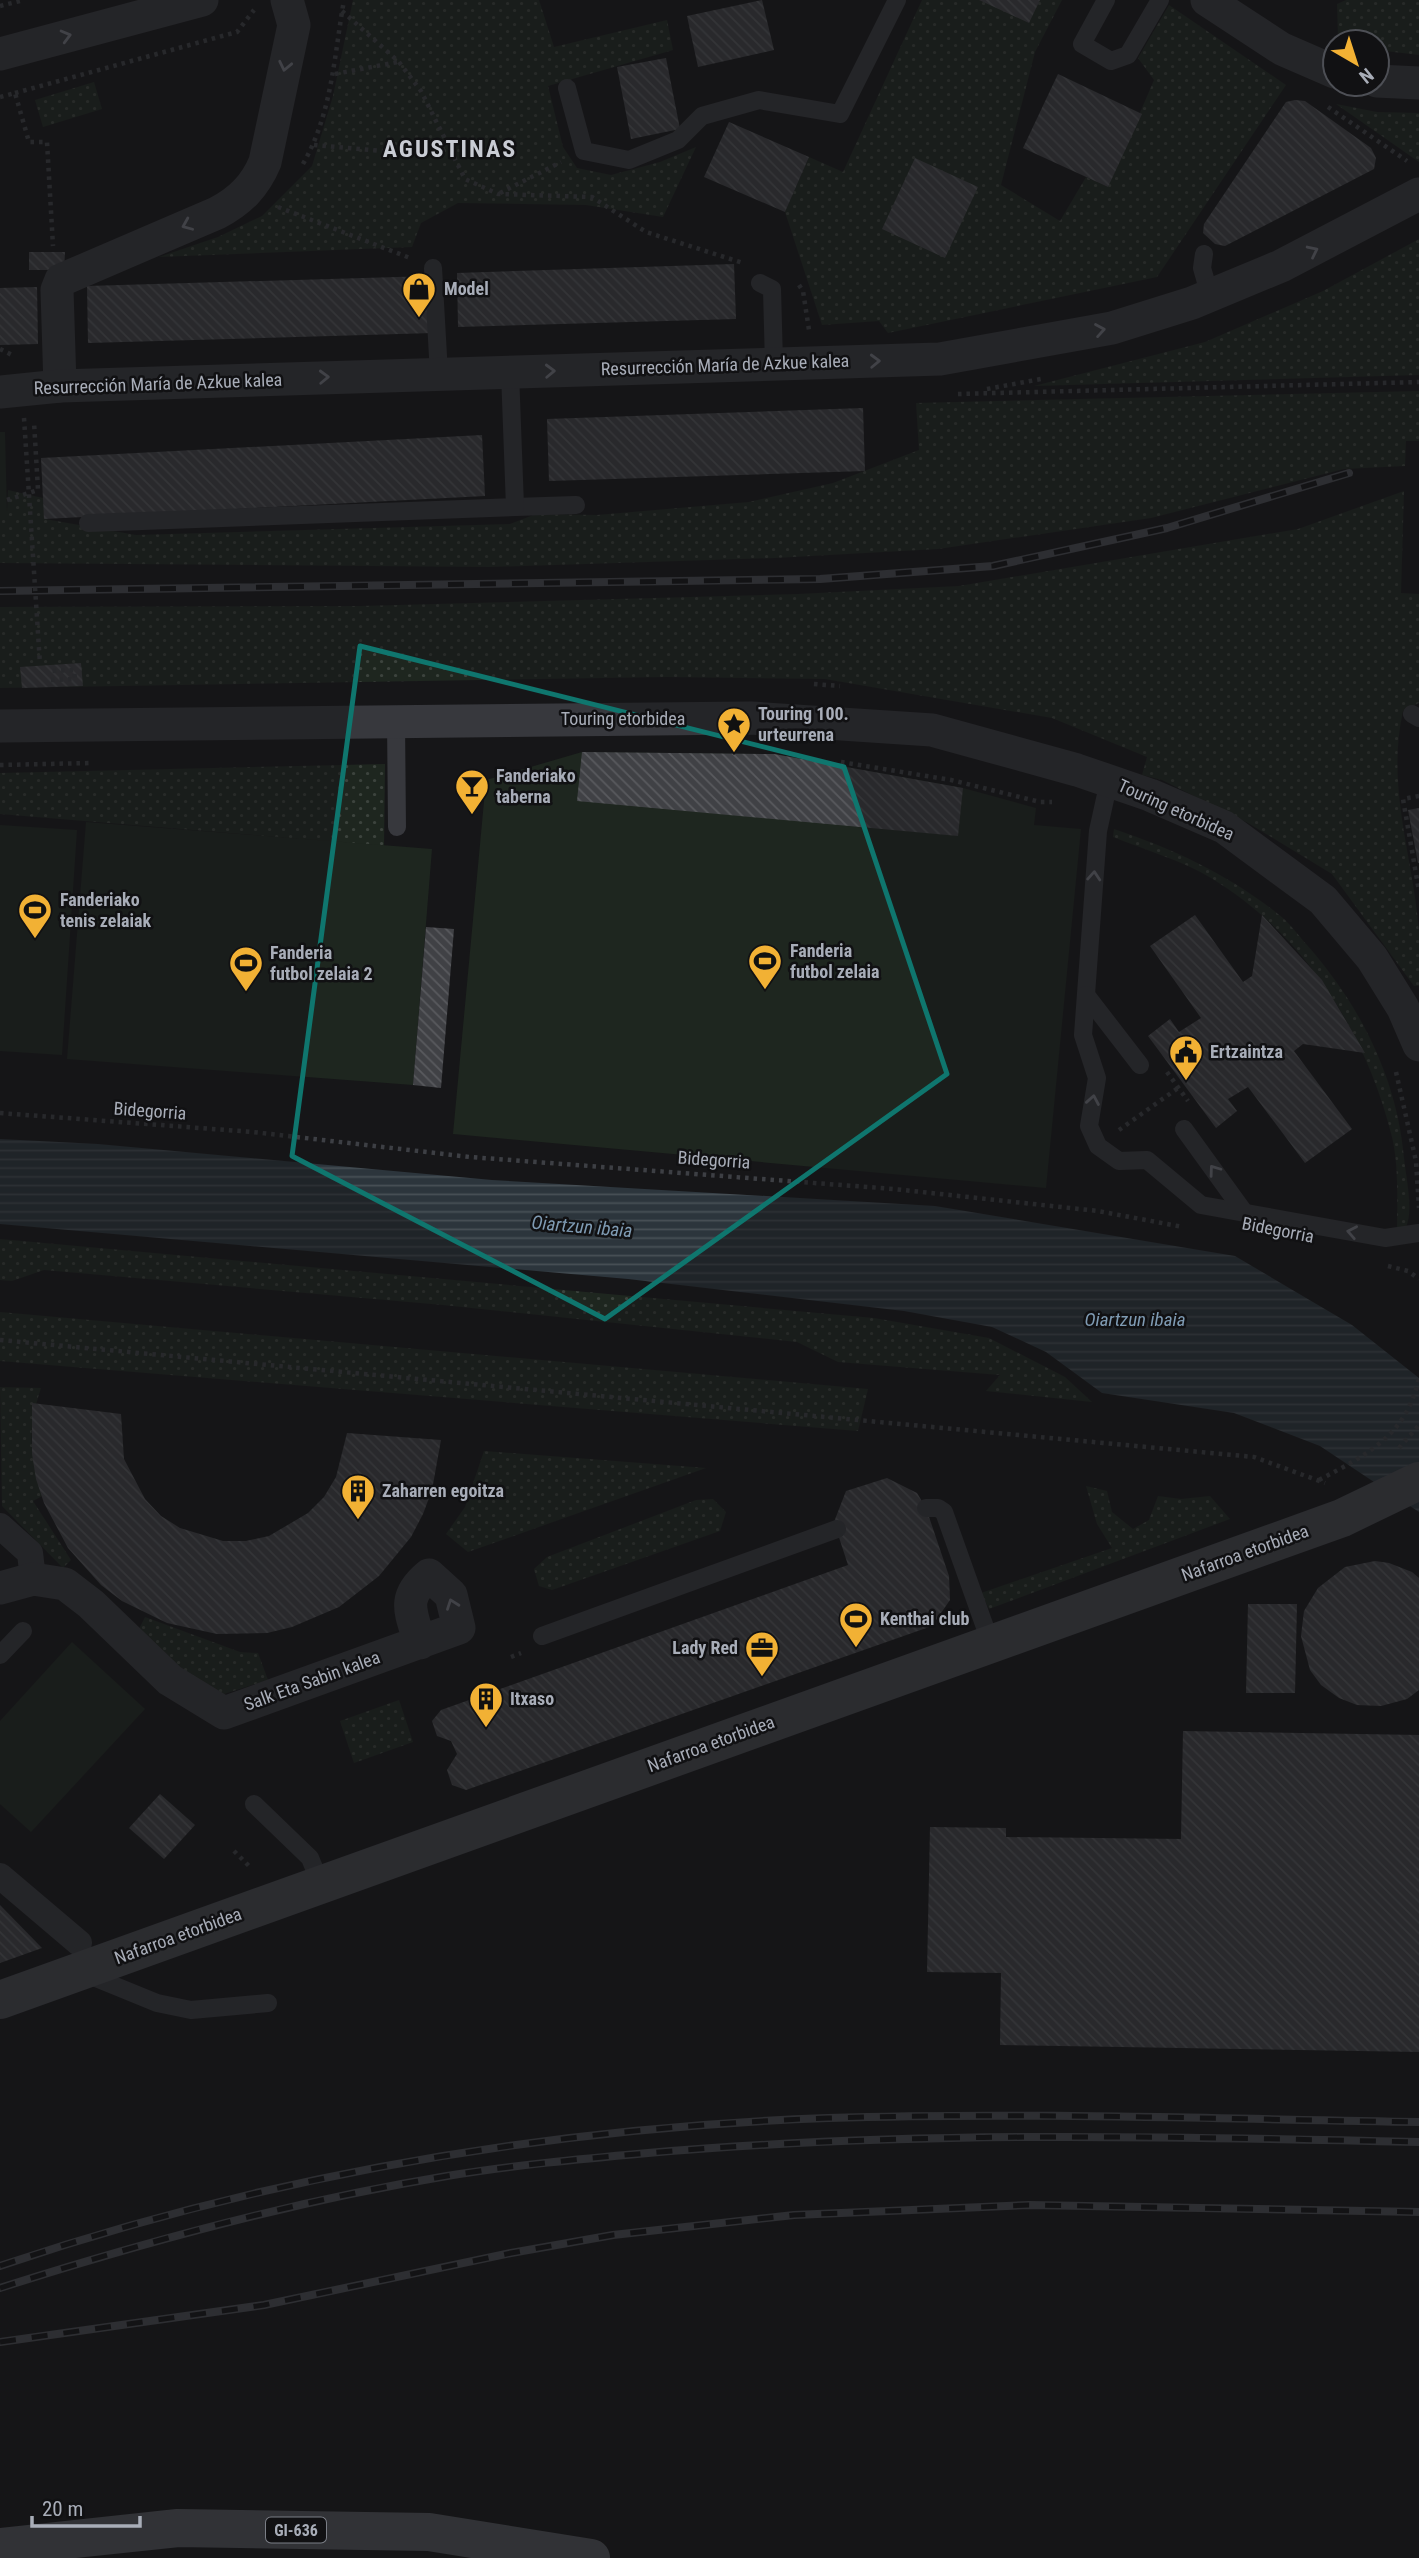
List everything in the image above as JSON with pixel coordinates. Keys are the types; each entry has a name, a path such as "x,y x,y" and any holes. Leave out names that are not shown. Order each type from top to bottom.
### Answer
{"main road":[{"name":"Nafarroa etorbidea","path":"0,2000 79,1957 321,1885 991,1644 1338,1502 1419,1481"},
{"name":"GI-636","path":"0,2547 178,2528 415,2532 591,2558"}],"street":[{"path":"0,54 202,0"},
{"path":"60,386 57,289 61,280 217,213 233,204 258,178 265,162 294,25 288,0"},
{"path":"1207,0 1282,49 1321,66"},
{"path":"1391,82 1419,83"},
{"name":"Resurrección María de Azkue kalea","path":"0,391 60,386 940,359 1112,328 1210,296 1281,266 1416,180"},
{"name":"Touring etorbidea","path":"0,726 751,718 932,730 1106,796 1224,827 1323,900 1372,958 1403,1007 1412,1044"},
{"path":"0,1526 30,1553 33,1580"},
{"name":"Salk Eta Sabin kalea","path":"0,1588 33,1580 65,1584 91,1604 170,1680 223,1713 420,1643"},
{"path":"0,1876 79,1957"}],"lane":[{"path":"567,88 584,151 629,160 678,140 702,116 760,100 840,114 897,0"},
{"path":"1105,0 1082,44 1111,61 1128,55 1160,0"},
{"path":"1204,254 1202,268 1210,296"},
{"path":"433,268 439,374"},
{"path":"758,275 772,289 774,364"},
{"path":"510,372 515,507"},
{"path":"88,523 576,505"},
{"path":"396,720 397,827"},
{"path":"1106,796 1098,831 1083,1035 1097,1078 1089,1126 1098,1146 1119,1161 1147,1160 1201,1205 1385,1238 1419,1233"},
{"path":"1086,995 1140,1065"},
{"path":"1184,1129 1244,1212"},
{"path":"926,1508 938,1508 944,1512 991,1644"},
{"path":"542,1636 837,1529"},
{"path":"0,1655 23,1631"},
{"path":"254,1804 310,1858 321,1885"},
{"path":"79,1957 157,2003 191,2010 268,2003"}],"path":[{"path":"0,6 24,0"},
{"path":"342,11 399,62 421,90 465,178 498,194 592,197 646,232 758,275"},
{"path":"335,74 399,62"},
{"path":"0,97 15,93 29,142 47,142 53,252"},
{"path":"1325,105 1416,180"},
{"path":"314,145 382,151 448,148"},
{"path":"498,194 584,151"},
{"path":"268,203 433,268"},
{"path":"791,276 803,291 810,337"},
{"path":"945,394 1419,382"},
{"path":"7,500 38,490 33,411"},
{"path":"24,418 40,664"},
{"path":"51,680 75,679 74,670 52,671"},
{"path":"832,761 951,780 1040,802 1106,796"},
{"path":"0,765 93,763"},
{"path":"1419,796 1403,799 1419,891"},
{"path":"1412,1044 1419,1213"},
{"path":"1163,1067 1194,1109"},
{"path":"1134,1120 1178,1088"},
{"name":"Bidegorria","path":"0,1113 253,1132 470,1157 894,1189 1098,1211 1191,1228"},
{"path":"1383,1265 1408,1270 1419,1279"},
{"path":"0,1340 1254,1457 1318,1480 1338,1502"},
{"path":"1318,1480 1342,1468 1394,1432 1414,1402 1419,1378"},
{"path":"234,1851 260,1877"}],"highlighted area":[{"path":"360,646 844,767 947,1074 605,1319 292,1156"}],"shaded area":[{"path":"353,0 539,0 554,47 667,20 673,50 548,86 563,147 577,168 611,175 660,162 696,147 663,217 586,205 458,203 421,223 412,247 159,257 218,237 262,216 312,166 333,96"},
{"path":"922,0 1062,0 1035,52 1001,185 1060,221 1086,177 1108,187 1154,80 1138,58 1169,5 1286,85 1157,277 888,333 879,321 822,325 785,212 809,157 843,172"},
{"path":"1346,0 1419,0 1419,55 1391,52 1391,28 1338,28 1337,4"},
{"path":"94,82 102,109 43,127 35,100"},
{"path":"1336,104 1377,112 1419,113 1419,162"},
{"path":"1419,239 1419,375 1034,386 1205,342 1323,291"},
{"path":"1419,391 1419,441 1406,441 1405,466 1344,469 1151,518 938,549 775,558 490,567 0,563 0,512 7,512 8,490 43,498 45,519 136,535 510,524 536,514 597,515 749,502 833,483 919,450 916,403"},
{"path":"0,432 5,432 7,512 0,512"},
{"path":"1404,491 1401,593 1419,594 1419,703 1403,711 1397,767 1402,821 1419,931 1419,986 1414,986 1332,874 1248,823 1162,780 1142,775 1147,757 1052,718 825,679 667,677 0,688 0,607 361,606 798,594 959,586 1298,529"},
{"name":"Fanderia futbol zelaia","path":"582,752 774,754 963,788 1036,808 1034,825 1081,829 1046,1188 453,1134 486,780"},
{"path":"385,764 384,846 0,814 0,773"},
{"name":"Fanderia futbol zelaia 2","path":"86,822 432,849 413,1085 67,1059"},
{"name":"Fanderiako tenis zelaiak","path":"0,825 77,830 62,1055 0,1051"},
{"path":"1114,829 1179,854 1220,875 1259,900 1286,921 1344,992 1373,1044 1393,1099 1400,1128 1409,1196 1409,1215 1404,1231 1397,1233 1396,1160 1381,1098 1348,1024 1327,990 1303,957 1245,901 1199,872 1113,837"},
{"path":"0,1239 874,1318 989,1338 1065,1377 1092,1402 986,1391 1000,1375 838,1362 797,1342 443,1305 44,1270 12,1281 0,1280"},
{"path":"0,1312 868,1389 858,1431 0,1361"},
{"path":"0,1387 41,1388 33,1417 32,1442 35,1466 44,1495 33,1501 71,1560 63,1568 2,1506"},
{"path":"484,1451 706,1468 468,1552 446,1534 465,1507"},
{"path":"1086,1486 1107,1491 1112,1512 1133,1529 1149,1520 1158,1496 1181,1499 1210,1496 1230,1519 989,1609 981,1593 1112,1548 1097,1524"},
{"path":"713,1499 726,1512 720,1531 552,1590 539,1586 534,1569 547,1557 696,1500"},
{"path":"145,1617 240,1652 258,1653 268,1680 218,1696 181,1674 138,1631"},
{"path":"72,1642 145,1709 31,1832 0,1804 0,1721"},
{"path":"399,1700 413,1742 354,1763 340,1721"}],"water":[{"name":"Oiartzun ibaia","path":"0,1139 98,1144 492,1180 935,1206 1235,1256 1352,1325 1419,1378 1419,1512 1320,1446 1234,1413 1102,1393 1046,1352 992,1327 904,1311 628,1279 0,1224"}],"building":[{"path":"762,0 774,50 698,67 687,16"},
{"path":"979,0 1040,0 1029,23"},
{"path":"666,58 680,129 631,139 617,67"},
{"path":"1058,74 1142,114 1108,187 1023,148"},
{"path":"1305,101 1371,148 1376,158 1374,169 1225,246 1215,244 1203,233 1204,224 1286,102"},
{"path":"729,122 809,157 785,212 704,177"},
{"path":"915,158 978,187 945,258 882,229"},
{"path":"29,252 65,252 64,270 29,270"},
{"path":"734,264 736,319 458,327 457,273"},
{"path":"431,276 433,333 88,343 87,286"},
{"path":"37,287 38,344 0,345 0,288"},
{"path":"863,408 865,471 549,481 547,419"},
{"path":"482,435 485,496 44,519 41,458"},
{"path":"81,663 83,686 22,688 20,667"},
{"path":"582,752 774,754 963,788 958,836 577,801"},
{"path":"1419,808 1419,863 1418,863 1408,810"},
{"name":"Ertzaintza","path":"1195,915 1243,982 1252,976 1262,915 1322,980 1365,1053 1303,1044 1294,1051 1352,1129 1305,1163 1248,1087 1228,1099 1237,1111 1216,1128 1148,1036 1170,1019 1179,1032 1201,1018 1150,946"},
{"path":"426,927 454,929 441,1088 413,1085"},
{"name":"Zaharren egoitza","path":"32,1403 121,1414 124,1459 145,1499 161,1516 180,1528 223,1541 246,1541 269,1536 308,1513 324,1497 336,1477 347,1433 441,1440 432,1490 423,1514 411,1537 379,1576 339,1607 292,1627 267,1633 217,1634 167,1623 122,1601 101,1585 68,1548 44,1503 36,1479 32,1454"},
{"path":"887,1478 917,1493 926,1508 949,1576 950,1600 932,1626 466,1790 452,1785 447,1770 457,1754 451,1741 437,1736 432,1721 441,1710 848,1565 834,1522 846,1491"},
{"path":"1375,1561 1389,1563 1412,1572 1419,1578 1419,1690 1407,1699 1381,1706 1357,1705 1339,1698 1321,1685 1310,1670 1301,1636 1304,1611 1318,1588 1345,1567"},
{"path":"1248,1604 1297,1604 1295,1693 1246,1693"},
{"path":"1183,1731 1419,1735 1419,2052 1000,2045 1001,1973 927,1972 930,1827 1006,1828 1006,1837 1181,1839"},
{"path":"160,1794 195,1825 164,1859 129,1828"},
{"path":"0,1905 42,1948 0,1963"}],"railway":[{"path":"0,591 820,579 993,566 1167,528 1349,473"},
{"path":"0,2266 100,2234 305,2182 513,2145 617,2133 723,2124 902,2116 1419,2122"},
{"path":"0,2288 110,2254 334,2197 447,2176 573,2160 744,2146 937,2138 1129,2137 1419,2142"},
{"path":"0,2342 264,2305 511,2253 613,2235 794,2215 1029,2205 1419,2212"}],"place":[{"name":"Model","path":"419,319"},
{"name":"Touring 100. urteurrena","path":"734,754"},
{"name":"Fanderiako taberna","path":"472,816"},
{"name":"Fanderiako tenis zelaiak","path":"35,940"},
{"name":"Fanderia futbol zelaia","path":"765,991"},
{"name":"Fanderia futbol zelaia 2","path":"246,993"},
{"name":"Ertzaintza","path":"1186,1082"},
{"name":"Zaharren egoitza","path":"358,1521"},
{"name":"Kenthai club","path":"856,1649"},
{"name":"Lady Red","path":"762,1678"},
{"name":"Itxaso","path":"486,1729"}],"district":[{"name":"AGUSTINAS","path":"450,149"}]}
